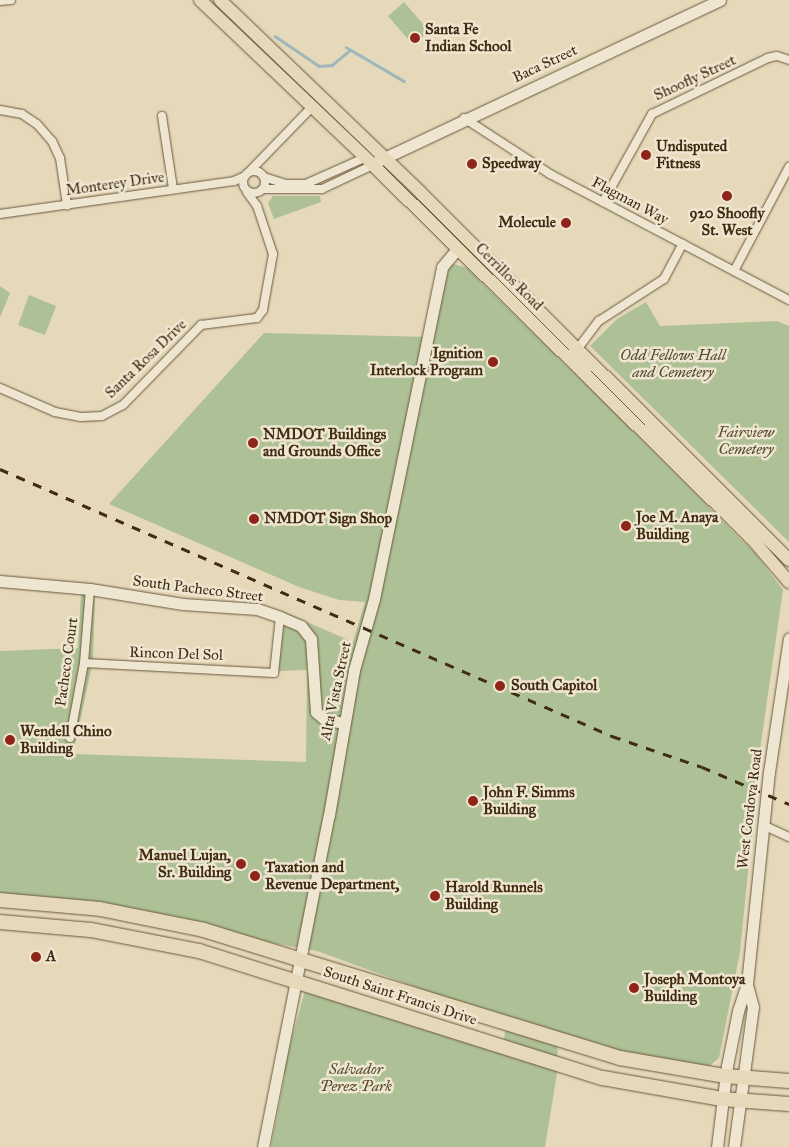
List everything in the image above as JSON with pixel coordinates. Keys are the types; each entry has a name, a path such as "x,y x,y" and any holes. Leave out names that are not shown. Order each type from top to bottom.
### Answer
{"highway":[{"name":"South Saint Francis Drive","path":"0,900 100,909 166,921 298,958 576,1046 649,1064 742,1078 789,1081"},
{"name":"South Saint Francis Drive","path":"0,922 135,938 199,951 294,979 603,1078 722,1099 789,1104"}],"main road":[{"name":"Cerrillos Road","path":"200,0 312,107 752,539 789,582"},
{"name":"Cerrillos Road","path":"220,0 383,156 789,560"}],"street":[{"path":"0,2 11,0"},
{"name":"Baca Street","path":"368,162 720,0"},
{"name":"Shoofly Street","path":"602,202 652,114 768,58 777,56 789,60"},
{"name":"Monterey Drive","path":"0,214 234,181 247,174 312,107"},
{"path":"0,110 22,114 37,124 52,141 60,158 68,205"},
{"path":"162,116 173,189"},
{"name":"Flagman Way","path":"464,118 554,176 789,300"},
{"path":"258,206 262,191 263,175 259,160"},
{"path":"246,189 262,191 322,189 368,162"},
{"name":"Monterey Drive","path":"247,174 263,175 286,184 306,184 368,162"},
{"path":"734,271 789,167"},
{"path":"246,189 247,174"},
{"path":"234,181 246,189 258,206"},
{"name":"Santa Rosa Drive","path":"0,388 55,412 82,417 102,416 123,405 201,325 257,318 263,310 273,254 258,206"},
{"path":"575,365 576,347 599,321 664,279 683,244"},
{"name":"Alta Vista Street","path":"263,1147 298,958 329,815 343,723 358,651 374,598 442,267 457,249"},
{"name":"South Pacheco Street","path":"0,581 90,589 155,600 257,609 280,616 301,626 311,639 316,712 324,719 343,723"},
{"name":"Pacheco Court","path":"70,738 84,663 90,589"},
{"name":"Rincon Del Sol","path":"84,663 274,672 277,668 280,616"},
{"name":"West Cordova Road","path":"717,1147 726,1076 738,1011 747,984 763,825 789,638"},
{"path":"763,825 789,837"},
{"name":"West Cordova Road","path":"734,1147 752,1007 747,984"}],"green space":[{"path":"404,2 429,31 413,45 388,16"},
{"path":"273,196 320,196 321,202 274,219 268,203"},
{"name":"Salvador Perez Park","path":"450,263 467,268 618,416 756,554 783,590 761,743 740,952 719,1058 707,1068 659,1062 558,1036 557,1073 545,1147 271,1147 285,1075 283,1069 305,991 503,1051 506,1020 317,951 0,895 0,651 78,648 81,593 95,594 93,661 73,754 306,762 307,670 279,671 282,611 353,642 365,602 339,600 299,587 109,504 264,333 432,337"},
{"path":"0,286 10,293 0,317"},
{"path":"29,295 56,306 45,335 18,325"},
{"path":"646,302 660,326 777,321 789,326 789,542 590,346 617,319"}],"waterway":[{"path":"275,36 319,66 332,65 350,50"},
{"path":"346,47 404,81"}],"railway":[{"path":"0,469 612,736 702,767 789,804"}],"place":[{"name":"Santa Fe Indian School","path":"415,38"},
{"name":"Undisputed Fitness","path":"646,155"},
{"name":"Speedway","path":"472,164"},
{"name":"920 Shoofly St. West","path":"727,196"},
{"name":"Molecule","path":"566,223"},
{"name":"Ignition Interlock Program","path":"493,362"},
{"name":"NMDOT Buildings and Grounds Office","path":"253,443"},
{"name":"NMDOT Sign Shop","path":"254,519"},
{"name":"Joe M. Anaya Building","path":"626,526"},
{"name":"South Capitol","path":"500,686"},
{"name":"Wendell Chino Building","path":"10,740"},
{"name":"John F. Simms Building","path":"473,801"},
{"name":"Manuel Lujan, Sr. Building","path":"241,864"},
{"name":"Taxation and Revenue Department,","path":"255,876"},
{"name":"Harold Runnels Building","path":"435,896"},
{"name":"A","path":"36,957"},
{"name":"Joseph Montoya Building","path":"634,988"}],"park label":[{"name":"Odd Fellows Hall and Cemetery","path":"673,364"},
{"name":"Fairview Cemetery","path":"746,440"}]}
